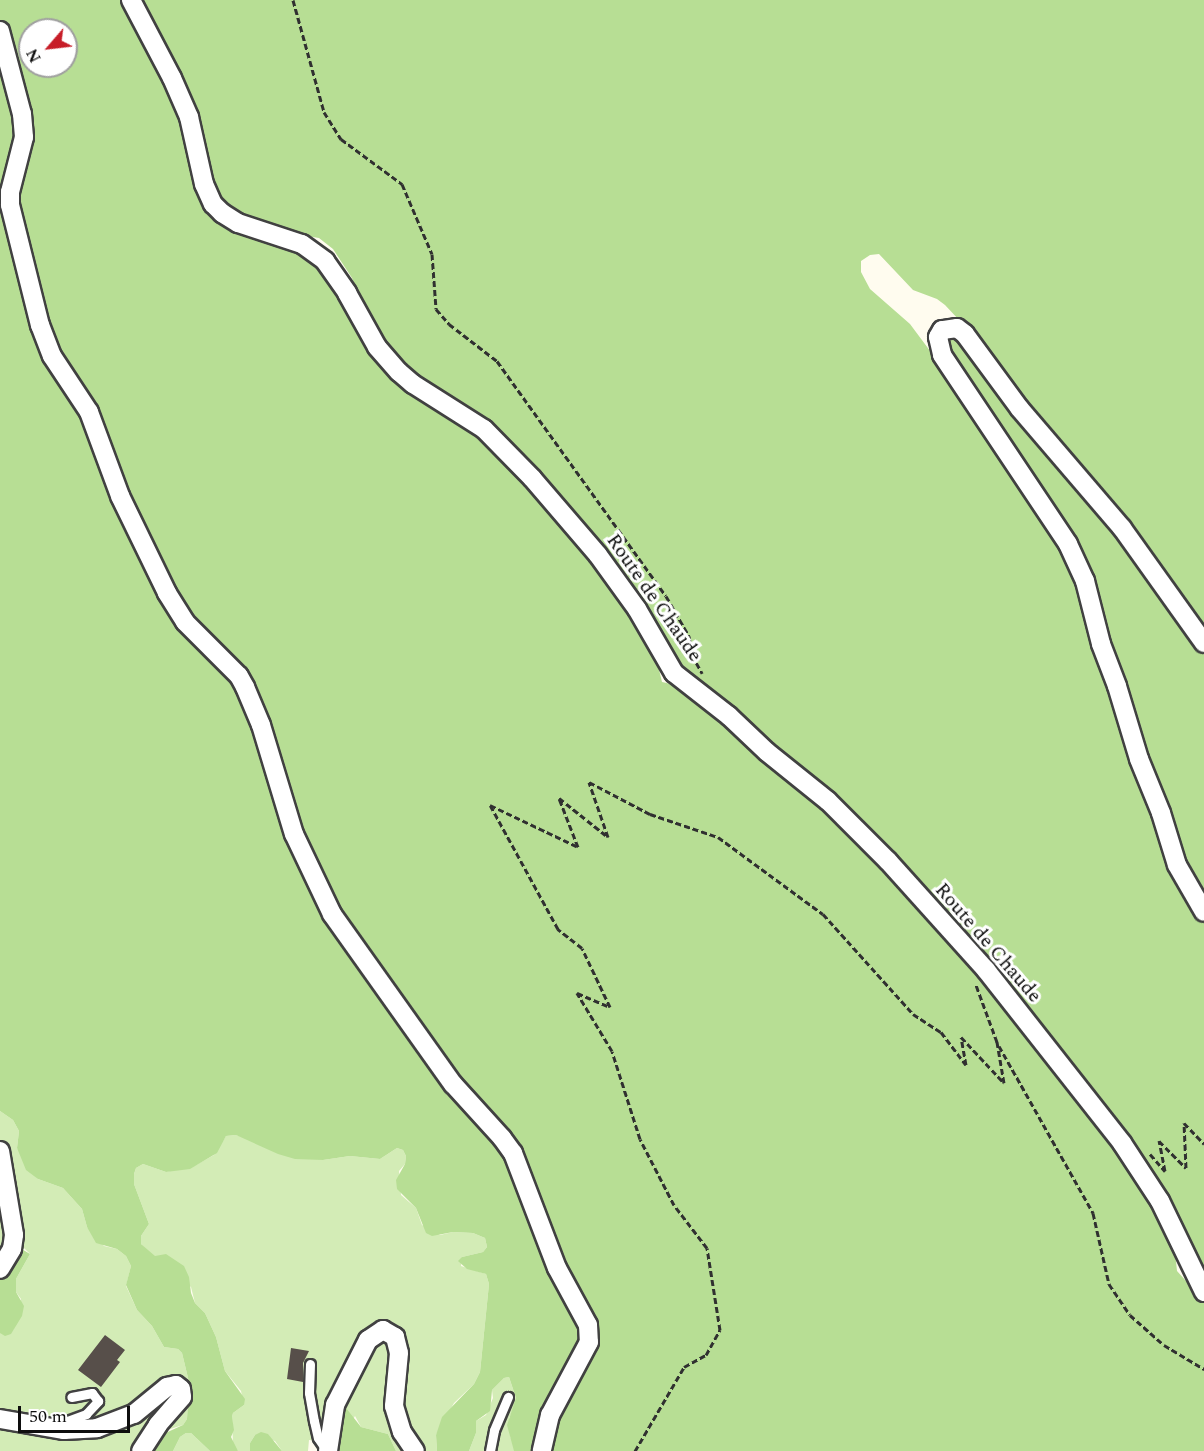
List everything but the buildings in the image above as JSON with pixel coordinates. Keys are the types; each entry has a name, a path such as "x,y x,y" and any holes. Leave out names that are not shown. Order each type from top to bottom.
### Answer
{"street":[{"name":"Route de Chaude","path":"131,0 172,78 189,117 204,184 213,204 238,223 302,244 325,261 347,292 376,347 399,372 412,384 484,429 532,478 598,555 637,609 674,673 729,716 849,821 986,970 1145,1177 1204,1292"},
{"path":"0,31 22,114 24,137 10,192 10,205 40,325 52,356 89,412 120,496 167,593 185,622 239,676 261,725 294,834 332,914 453,1084 513,1153 557,1268 588,1325 589,1342 550,1415 542,1451"},
{"path":"1204,643 1122,528 1020,409 965,333 957,328 942,330 938,337 942,355 1053,518 1085,581 1094,625 1177,865 1204,912"},
{"path":"0,1151 14,1235 12,1249 0,1269"},
{"path":"328,1451 331,1419 340,1394 368,1340 383,1330 395,1337 399,1353 394,1406 402,1431 415,1451"},
{"path":"0,1419 46,1428 86,1430 118,1423 142,1409 166,1387 176,1385 181,1389 182,1396 158,1425 141,1451"}],"lane":[{"path":"310,1364 309,1394 314,1421 318,1438 328,1451"},
{"path":"46,1428 86,1414 98,1401 92,1393 71,1397"},
{"path":"489,1451 494,1430 508,1397"}],"path":[{"path":"293,0 324,112 341,139 402,184 432,254 436,309 449,324 497,360 666,596 688,636 692,655 704,676"},
{"path":"635,1451 684,1367 705,1355 720,1330 707,1248 674,1205 640,1139 612,1051 577,993 610,1007 582,948 558,929 490,805 578,847 559,798 608,837 589,782 650,814 718,837 823,914 914,1014 941,1032 966,1065 961,1037 1004,1083 997,1042"},
{"path":"986,970 974,978 997,1042 1093,1213 1109,1284 1130,1315 1164,1346 1204,1369"},
{"path":"1147,1150 1165,1171 1159,1141 1186,1168 1184,1123 1204,1144"}],"green space":[{"path":"0,0 126,0 178,107 193,151 204,206 311,259 325,275 364,337 510,463 602,569 656,657 662,682 680,686 818,799 954,941 1147,1190 1175,1252 1177,1271 1204,1301 1204,1451 514,1451 507,1425 516,1398 509,1377 504,1378 492,1390 490,1411 476,1421 476,1433 469,1451 437,1451 436,1435 442,1417 474,1384 480,1372 489,1284 486,1274 467,1269 458,1261 462,1257 483,1252 487,1247 485,1238 473,1233 453,1232 432,1236 426,1233 416,1208 397,1189 396,1180 405,1164 406,1156 403,1150 397,1148 380,1159 350,1156 323,1160 295,1159 236,1135 226,1136 217,1153 190,1169 166,1172 143,1164 136,1168 134,1174 134,1184 149,1224 141,1236 141,1244 155,1256 166,1254 184,1266 195,1303 205,1313 216,1337 225,1371 245,1399 244,1405 233,1413 232,1417 234,1430 231,1437 238,1451 210,1451 191,1433 186,1433 180,1437 173,1451 153,1451 160,1443 161,1435 183,1425 187,1419 189,1382 182,1353 178,1349 164,1347 152,1326 137,1310 126,1285 131,1266 126,1256 117,1249 96,1243 87,1227 82,1209 63,1188 38,1179 26,1170 17,1148 19,1131 13,1120 0,1111"},
{"path":"137,0 1204,0 1204,636 974,336 945,305 937,299 913,290 879,254 870,255 861,261 861,272 870,289 910,324 945,371 1028,489 1077,577 1155,821 1169,873 1204,922 1204,1281 1184,1244 990,967 685,674 548,492 417,382 377,338 352,278 333,249 319,238 289,233 233,213 213,188"},
{"path":"949,336 956,338 1002,402 1088,495 1204,654 1204,893 1186,865 1060,517 966,384 944,339"},
{"path":"0,1111 13,1120 19,1131 17,1148 38,1179 63,1188 82,1209 87,1227 104,1246 117,1249 126,1256 131,1266 126,1286 137,1310 152,1326 164,1347 178,1349 182,1353 189,1382 187,1419 183,1425 167,1430 153,1451 0,1451 0,1333 13,1330 15,1326 21,1299 16,1292 16,1279 30,1254 24,1248 13,1267 0,1276"},
{"path":"236,1135 323,1160 350,1156 380,1159 397,1148 403,1150 406,1156 405,1164 399,1171 401,1195 416,1208 422,1225 440,1235 453,1232 473,1233 485,1238 487,1247 483,1252 462,1257 461,1266 486,1274 489,1284 480,1372 474,1384 454,1403 436,1435 437,1451 396,1451 388,1434 361,1427 355,1416 334,1451 319,1451 317,1441 309,1440 308,1451 282,1451 275,1441 255,1435 250,1443 250,1451 238,1451 233,1446 232,1417 233,1413 244,1405 241,1391 225,1371 216,1337 205,1313 195,1303 191,1287 141,1244 141,1236 149,1224 134,1184 134,1174 136,1168 143,1164 166,1172 196,1165 214,1155 226,1136"},
{"path":"20,1248 30,1254 16,1279 16,1292 24,1306 22,1316 11,1334 5,1336 0,1333 0,1276 15,1264"},
{"path":"509,1377 517,1403 509,1418 510,1436 516,1449 514,1451 469,1451 476,1433 476,1421 486,1415 493,1398 492,1390 504,1378"},
{"path":"346,1408 361,1427 388,1434 396,1451 334,1451 340,1409"},
{"path":"261,1432 268,1434 282,1451 250,1451 250,1443 255,1435"},
{"path":"191,1433 210,1451 173,1451 180,1437"}]}
